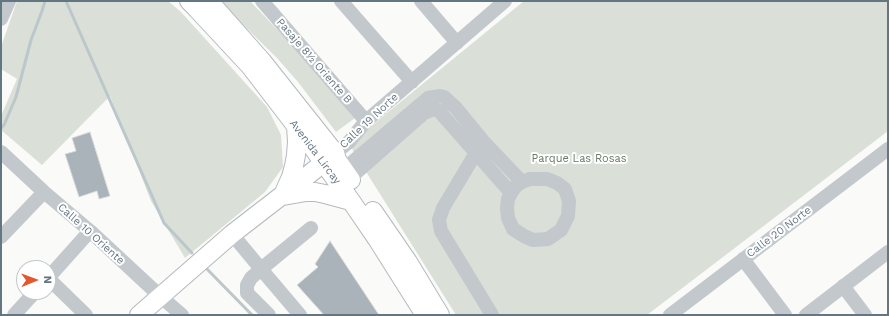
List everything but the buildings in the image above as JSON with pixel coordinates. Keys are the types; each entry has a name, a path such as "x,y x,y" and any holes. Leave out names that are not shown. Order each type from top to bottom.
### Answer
{"main road":[{"name":"Avenida Lircay","path":"189,1 250,66 308,141 329,158 337,160 408,262 440,315"},
{"name":"Avenida Lircay","path":"209,1 262,61 329,158 351,201 425,315"},
{"path":"283,196 294,166 297,142 296,126"},
{"name":"Calle 19 Norte","path":"139,315 232,234 283,196 329,158"},
{"path":"283,196 315,192 351,201"}],"street":[{"path":"1,19 9,1"},
{"name":"Pasaje 8½ Oriente B","path":"262,1 366,121"},
{"path":"341,1 412,82"},
{"path":"421,1 457,43"},
{"name":"Calle 19 Norte","path":"329,158 349,142 366,121 457,43 502,2"},
{"path":"347,174 428,98 440,96 444,97 456,108 522,182"},
{"path":"347,174 424,113 432,110 439,111 511,193"},
{"path":"483,140 443,208 440,226 441,231 492,315"},
{"name":"Calle 20 Norte","path":"670,315 888,148"},
{"name":"Calle 10 Oriente","path":"1,152 182,315"},
{"path":"530,179 547,179 557,183 564,190 569,201 568,216 561,230 548,239 533,240 513,229 508,218 507,208 508,199 511,193 516,186 530,179"},
{"path":"1,237 44,192"},
{"path":"269,315 247,293 247,285 261,269 311,228"},
{"path":"56,269 90,231"},
{"path":"232,234 300,315"},
{"path":"806,315 888,252"},
{"path":"743,260 786,315"},
{"path":"56,286 86,315"},
{"path":"843,286 865,315"},
{"path":"14,315 28,300"}],"green space":[{"path":"17,1 168,1 181,12 267,107 281,135 283,167 265,192 185,258 151,201 110,96 42,165 1,130 1,116 17,79 1,69 1,47"},
{"path":"219,1 250,1 295,48 355,118 336,132 298,82 277,58"},
{"name":"Parque Las Rosas","path":"524,1 888,1 888,131 647,315 456,315 353,151 351,144"}],"waterway":[{"path":"1,128 4,125 16,97 31,40 45,1"},
{"path":"66,1 164,223 192,253"},
{"path":"205,267 252,315"}]}
